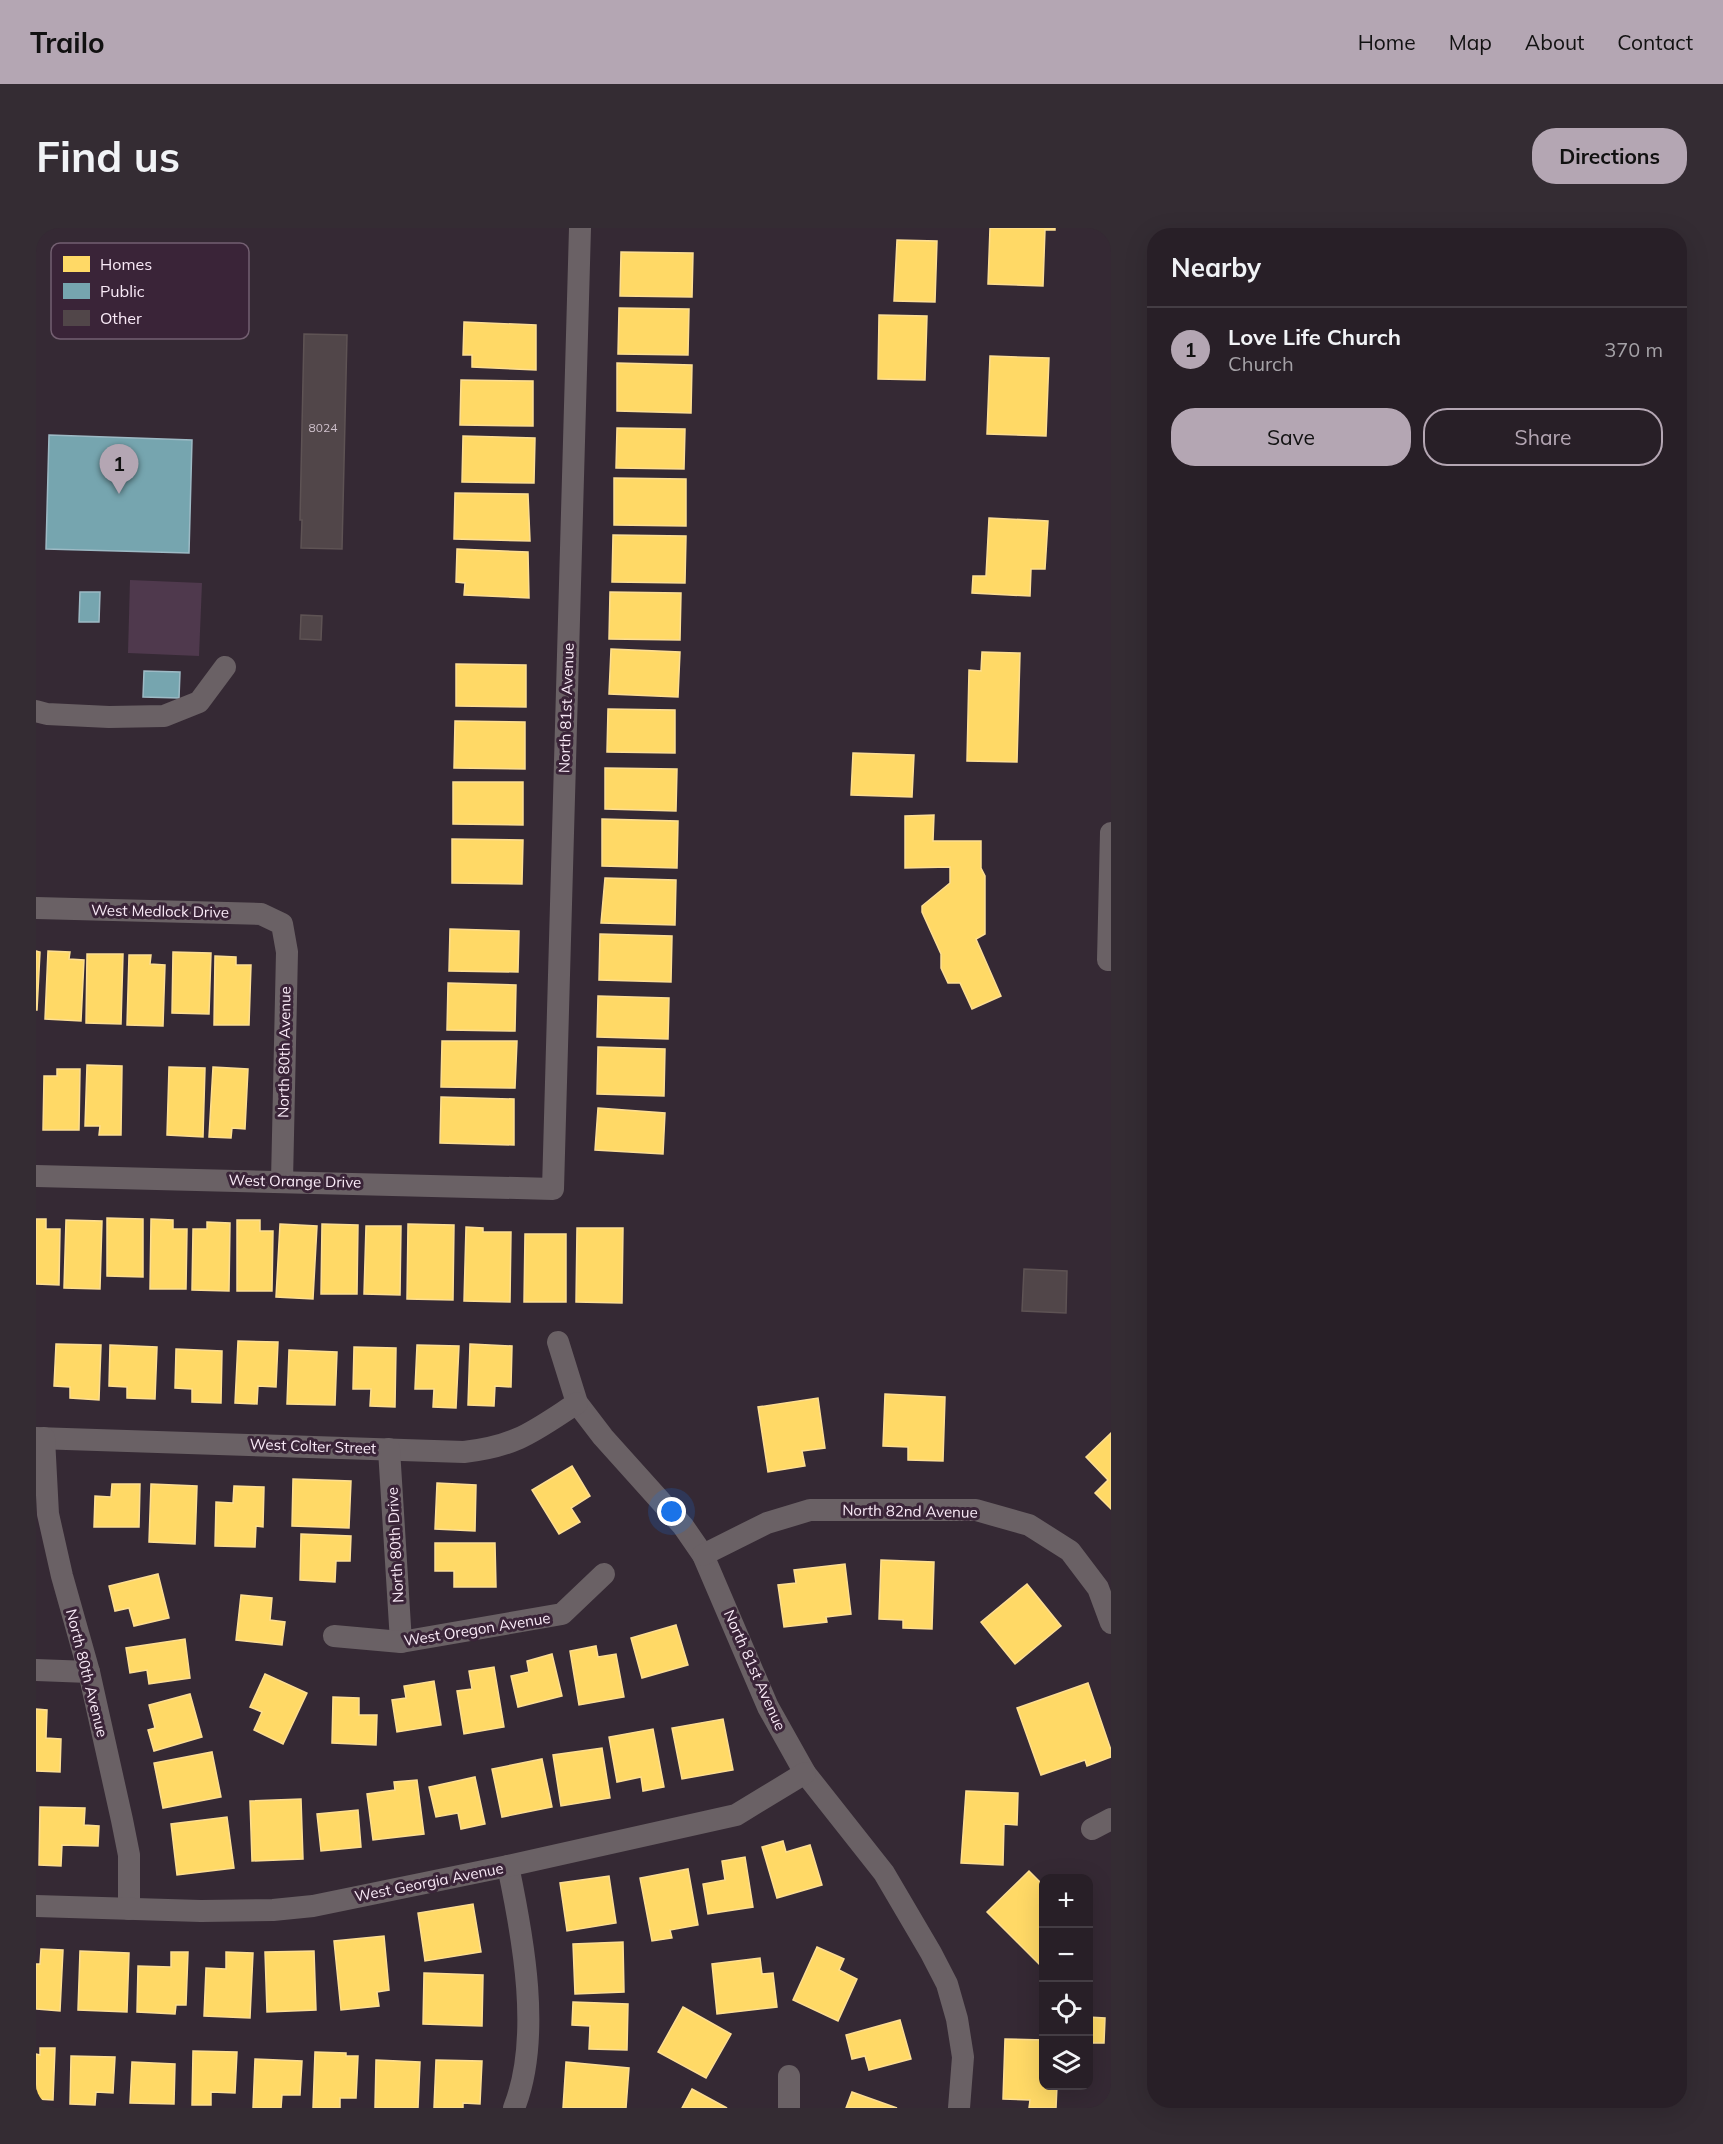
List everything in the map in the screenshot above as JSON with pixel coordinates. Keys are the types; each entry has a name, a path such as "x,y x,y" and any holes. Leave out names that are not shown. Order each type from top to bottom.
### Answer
{"street":[{"name":"North 81st Avenue","path":"553,1189 580,228"},
{"path":"36,711 47,714 109,717 164,716 198,702 225,667"},
{"path":"1109,960 1111,833"},
{"name":"West Medlock Drive","path":"36,908 261,914 282,924"},
{"name":"North 80th Avenue","path":"282,924 286,952 282,1181"},
{"name":"West Orange Drive","path":"36,1176 553,1189"},
{"name":"North 81st Avenue","path":"558,1342 577,1403 603,1437 683,1526 703,1555 768,1707 805,1773 884,1873 947,1984 957,2019 963,2057 958,2108"},
{"name":"West Colter Street","path":"40,1438 464,1452 495,1448 514,1442 577,1403"},
{"name":"North 80th Avenue","path":"40,1438 50,1523 89,1672 129,1855 129,1909"},
{"name":"North 80th Drive","path":"389,1449 400,1642"},
{"name":"North 82nd Avenue","path":"703,1555 767,1523 810,1510 976,1510 1029,1525 1070,1551 1098,1588 1111,1623"},
{"name":"West Oregon Avenue","path":"334,1636 400,1642 562,1614 604,1574"},
{"path":"36,1670 89,1672"},
{"name":"West Georgia Avenue","path":"36,1906 273,1910 313,1906 508,1866 736,1815 805,1773"},
{"path":"508,1866 520,1924 527,1984 526,2052 514,2108"},
{"path":"789,2076 789,2108"}],"shaded area":[{"path":"130,580 202,583 199,656 128,653"}],"building: Homes":[{"path":"990,228 1055,228 1055,230 1045,230 1043,286 988,284"},
{"path":"897,240 937,241 935,302 894,301"},
{"path":"621,252 693,253 692,297 620,296"},
{"path":"619,308 689,309 688,355 618,354"},
{"path":"879,315 927,316 925,380 878,379"},
{"path":"464,322 536,325 536,370 472,367 472,355 463,355"},
{"path":"990,356 1049,358 1046,436 987,434"},
{"path":"617,363 692,365 691,413 617,411"},
{"path":"461,380 533,381 533,426 460,425"},
{"path":"617,428 685,429 684,469 616,468"},
{"path":"463,436 535,438 534,483 462,482"},
{"path":"614,478 686,479 686,526 614,525"},
{"path":"455,493 528,494 530,541 454,539"},
{"path":"989,518 1048,521 1045,569 1031,569 1030,596 972,593 973,576 986,576"},
{"path":"613,535 686,536 685,583 612,582"},
{"path":"457,549 528,552 529,598 464,595 465,583 456,582"},
{"path":"610,592 681,593 680,640 609,639"},
{"path":"611,649 680,652 678,697 609,694"},
{"path":"982,652 1020,653 1017,762 967,761 969,670 981,671"},
{"path":"456,664 526,665 526,707 456,706"},
{"path":"608,709 675,710 675,753 607,752"},
{"path":"455,721 525,722 525,769 454,768"},
{"path":"853,753 914,755 912,797 851,795"},
{"path":"605,768 677,769 676,811 605,809"},
{"path":"453,782 523,782 523,825 453,824"},
{"path":"934,815 933,841 981,841 981,868 985,876 985,934 976,939 1001,996 972,1009 960,983 948,983 941,968 941,954 922,912 922,906 950,883 950,867 905,868 905,816"},
{"path":"602,819 678,821 677,868 602,866"},
{"path":"452,839 523,840 522,884 452,883"},
{"path":"605,878 676,880 675,925 601,923"},
{"path":"450,929 519,931 518,972 449,971"},
{"path":"600,934 672,936 671,982 599,980"},
{"path":"36,951 40,952 37,1010 36,1010"},
{"path":"48,951 70,952 69,959 84,960 81,1021 45,1019"},
{"path":"173,952 211,953 209,1014 172,1013"},
{"path":"87,954 123,954 121,1024 86,1023"},
{"path":"129,955 151,955 150,964 165,965 163,1026 127,1025"},
{"path":"215,956 236,957 236,965 251,965 249,1025 214,1025"},
{"path":"448,983 516,985 515,1031 447,1030"},
{"path":"598,996 669,998 668,1039 597,1037"},
{"path":"442,1041 517,1041 515,1088 441,1087"},
{"path":"598,1047 665,1049 664,1096 597,1094"},
{"path":"87,1065 122,1066 121,1135 99,1135 100,1126 85,1126"},
{"path":"169,1067 205,1068 203,1137 167,1135"},
{"path":"213,1067 248,1069 245,1129 232,1128 231,1138 209,1137"},
{"path":"57,1069 80,1069 79,1130 43,1130 44,1076 57,1076"},
{"path":"441,1097 514,1099 514,1145 440,1143"},
{"path":"598,1108 665,1113 663,1154 595,1150"},
{"path":"107,1218 143,1219 143,1277 107,1276"},
{"path":"36,1219 46,1219 46,1229 60,1229 59,1285 36,1284"},
{"path":"151,1219 173,1220 173,1229 187,1229 186,1289 150,1289"},
{"path":"66,1220 102,1221 100,1289 64,1288"},
{"path":"237,1220 260,1220 260,1231 273,1231 272,1291 237,1291"},
{"path":"207,1222 230,1223 229,1291 192,1290 193,1229 207,1229"},
{"path":"280,1224 317,1226 313,1299 276,1297"},
{"path":"322,1224 358,1225 357,1294 321,1294"},
{"path":"408,1224 454,1225 453,1300 407,1299"},
{"path":"366,1226 401,1226 400,1295 364,1294"},
{"path":"466,1227 483,1228 483,1232 511,1232 510,1302 464,1301"},
{"path":"577,1228 623,1228 622,1303 576,1302"},
{"path":"525,1234 566,1234 566,1302 524,1302"},
{"path":"238,1341 278,1342 276,1387 258,1386 257,1404 235,1403"},
{"path":"56,1344 101,1345 99,1400 70,1398 70,1387 54,1386"},
{"path":"470,1344 512,1346 511,1387 495,1386 494,1406 468,1405"},
{"path":"110,1345 157,1347 155,1399 127,1398 127,1387 109,1386"},
{"path":"417,1345 459,1346 456,1408 433,1407 434,1389 415,1389"},
{"path":"354,1347 396,1348 395,1407 370,1406 371,1389 353,1389"},
{"path":"176,1349 222,1351 221,1403 192,1402 192,1389 175,1388"},
{"path":"289,1350 337,1352 335,1405 287,1404"},
{"path":"885,1394 945,1397 943,1461 908,1460 908,1447 883,1446"},
{"path":"818,1398 825,1448 802,1451 805,1466 768,1472 758,1407"},
{"path":"1111,1433 1111,1509 1095,1493 1108,1480 1086,1457"},
{"path":"572,1466 590,1496 571,1508 580,1522 559,1534 532,1490"},
{"path":"293,1479 351,1481 349,1528 292,1526"},
{"path":"437,1483 476,1485 475,1531 435,1529"},
{"path":"112,1484 140,1484 139,1527 94,1527 95,1496 111,1497"},
{"path":"151,1484 197,1486 195,1544 149,1542"},
{"path":"234,1486 264,1487 263,1527 256,1526 255,1547 215,1546 216,1502 233,1503"},
{"path":"301,1534 351,1536 350,1561 336,1561 335,1582 300,1580"},
{"path":"435,1543 495,1543 496,1587 454,1587 454,1571 435,1571"},
{"path":"881,1560 934,1562 932,1629 903,1628 903,1620 879,1619"},
{"path":"845,1564 851,1614 826,1617 827,1622 784,1627 778,1585 796,1583 794,1570"},
{"path":"158,1574 169,1618 134,1626 129,1608 115,1611 109,1586"},
{"path":"1027,1584 1061,1626 1015,1664 981,1622"},
{"path":"241,1595 272,1598 270,1620 285,1622 282,1645 236,1640"},
{"path":"676,1625 688,1665 642,1678 631,1638"},
{"path":"185,1639 190,1678 149,1684 147,1670 130,1673 126,1648"},
{"path":"596,1646 598,1657 616,1654 624,1697 579,1705 570,1651"},
{"path":"552,1654 562,1696 518,1707 511,1676 529,1672 527,1661"},
{"path":"494,1667 504,1727 464,1734 457,1691 472,1689 469,1671"},
{"path":"265,1674 307,1693 283,1744 254,1730 262,1712 250,1707"},
{"path":"434,1681 441,1725 397,1732 392,1700 406,1698 404,1686"},
{"path":"1088,1683 1111,1750 1111,1757 1087,1766 1085,1760 1041,1775 1017,1708"},
{"path":"190,1694 202,1737 154,1751 148,1730 155,1728 149,1705"},
{"path":"333,1697 359,1698 359,1715 377,1715 376,1745 332,1743"},
{"path":"36,1709 47,1710 46,1738 61,1739 60,1772 36,1771"},
{"path":"723,1719 733,1770 682,1779 672,1728"},
{"path":"653,1729 664,1787 643,1791 641,1777 617,1782 609,1737"},
{"path":"602,1748 610,1798 561,1806 553,1755"},
{"path":"212,1752 221,1797 163,1808 154,1763"},
{"path":"542,1759 552,1807 502,1817 492,1769"},
{"path":"475,1777 485,1824 461,1829 458,1813 436,1817 429,1787"},
{"path":"417,1780 424,1834 373,1840 367,1794 395,1790 394,1782"},
{"path":"966,1791 1018,1793 1017,1825 1004,1824 1003,1865 961,1863"},
{"path":"301,1799 303,1859 252,1861 250,1801"},
{"path":"40,1807 85,1808 84,1825 99,1826 98,1846 62,1845 61,1866 39,1865"},
{"path":"358,1810 361,1847 321,1851 317,1814"},
{"path":"227,1817 234,1868 177,1875 171,1824"},
{"path":"783,1841 786,1852 810,1845 822,1885 777,1898 762,1847"},
{"path":"745,1857 753,1907 708,1914 703,1884 725,1880 722,1861"},
{"path":"688,1869 698,1925 670,1930 672,1938 652,1941 640,1878"},
{"path":"1029,1871 1039,1881 1039,1964 987,1912"},
{"path":"609,1876 616,1923 567,1931 560,1883"},
{"path":"473,1904 481,1952 425,1961 418,1913"},
{"path":"384,1936 389,1990 377,1992 379,2006 341,2010 334,1941"},
{"path":"623,1942 624,1992 575,1994 573,1944"},
{"path":"817,1947 844,1959 839,1970 857,1979 838,2021 793,2000"},
{"path":"41,1949 63,1950 60,2011 36,2009 36,1964 40,1964"},
{"path":"80,1951 129,1953 127,2012 78,2010"},
{"path":"314,1951 316,2010 267,2012 265,1952"},
{"path":"171,1952 188,1952 186,2005 176,2005 175,2014 137,2012 138,1966 171,1967"},
{"path":"226,1952 253,1953 250,2018 204,2016 206,1968 226,1969"},
{"path":"760,1958 762,1974 773,1973 777,2007 717,2014 712,1964"},
{"path":"424,1973 483,1975 482,2026 423,2024"},
{"path":"573,2002 628,2004 627,2050 589,2049 590,2026 572,2025"},
{"path":"683,2007 731,2034 706,2078 658,2052"},
{"path":"1093,2017 1105,2018 1104,2043 1093,2043"},
{"path":"900,2020 911,2059 869,2070 865,2056 852,2059 846,2035"},
{"path":"1005,2039 1039,2040 1039,2090 1057,2090 1056,2108 1029,2108 1030,2100 1003,2099"},
{"path":"40,2048 55,2048 53,2100 36,2099 36,2054 40,2055"},
{"path":"193,2051 237,2052 235,2093 211,2092 211,2105 192,2105"},
{"path":"315,2052 346,2053 346,2056 358,2056 356,2098 340,2098 340,2108 313,2108"},
{"path":"71,2056 115,2057 113,2093 96,2092 95,2105 70,2104"},
{"path":"255,2059 302,2061 300,2095 282,2095 281,2108 253,2108"},
{"path":"376,2060 420,2062 418,2108 375,2108"},
{"path":"436,2060 482,2061 480,2104 463,2103 463,2108 434,2108"},
{"path":"132,2062 175,2064 174,2104 130,2103"},
{"path":"566,2062 629,2068 626,2108 563,2108"},
{"path":"692,2089 727,2108 682,2108"},
{"path":"852,2092 897,2108 846,2108"}],"building: Public":[{"path":"49,435 192,440 189,553 46,549"},
{"path":"80,592 100,592 99,622 79,622"},
{"path":"144,671 180,672 179,698 143,697"}],"building: Other":[{"path":"304,334 347,335 342,549 301,548"},
{"path":"301,615 322,616 321,640 300,639"},
{"path":"1024,1269 1067,1271 1066,1313 1022,1311"}],"place":[{"name":"Love Life Church","path":"119,494"}]}
